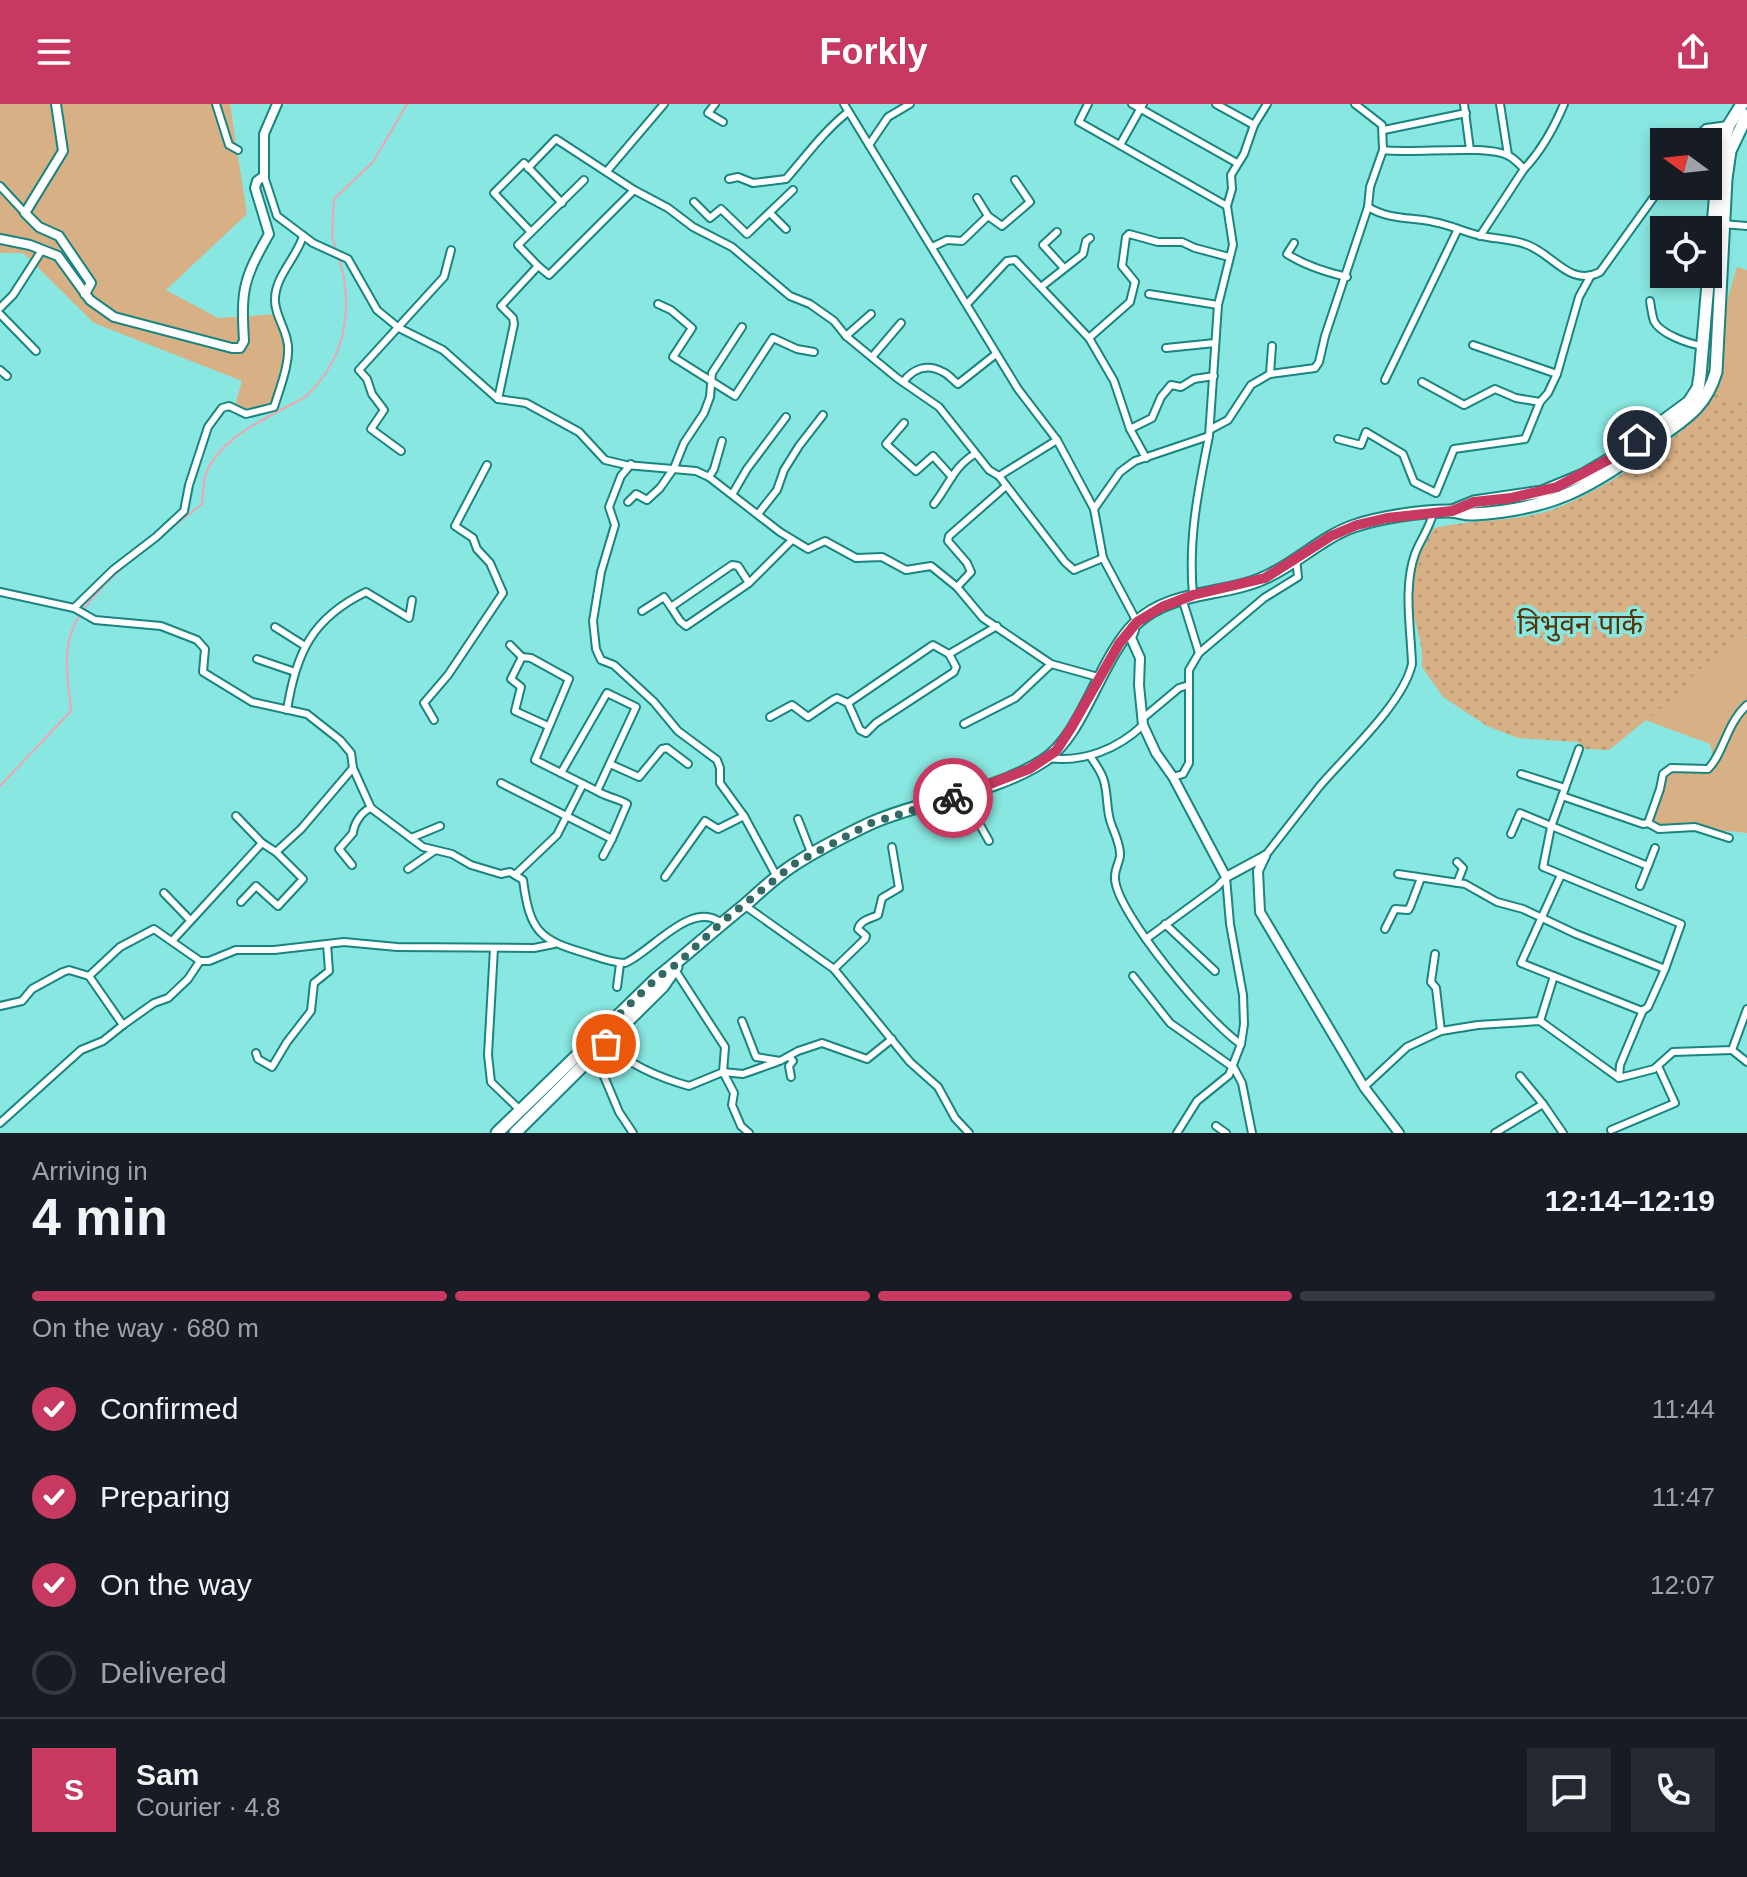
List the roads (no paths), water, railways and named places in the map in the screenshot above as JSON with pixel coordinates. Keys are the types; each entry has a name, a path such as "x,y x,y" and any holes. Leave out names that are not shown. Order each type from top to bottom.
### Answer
{"highway":[{"path":"1722,224 1734,127 1742,104"},
{"path":"1585,480 1689,402 1698,388 1717,169 1722,142 1747,115"},
{"path":"497,1133 602,1040 657,978 676,966 721,923 777,877 871,823 963,795 1029,769 1048,758 1071,728 1119,644 1137,622 1162,607 1188,597 1265,578 1331,536 1357,525 1452,511 1470,515 1553,502 1691,415 1710,392 1716,372 1719,288"},
{"path":"515,1133 595,1055 602,1040"}],"street":[{"path":"25,213 63,151 56,104"},
{"path":"216,104 229,145 238,150"},
{"path":"277,104 264,134 264,176 277,216 328,251 344,256 359,275 377,310 399,328 443,350 498,399 526,403 579,432 605,460 696,471 709,477 808,549 825,541 856,558 882,557 906,570 931,566 957,587 983,618 1051,664 1098,677"},
{"path":"607,171 664,104"},
{"path":"715,104 706,112 723,122"},
{"path":"844,104 1018,389 1057,440 1094,509 1103,558 1137,622 1131,638 1140,658 1142,722 1156,753 1173,777 1226,877 1230,924 1243,995 1241,1044 1234,1068 1222,1082 1197,1101 1177,1133"},
{"path":"869,145 888,117 910,104"},
{"path":"1088,104 1079,122 1227,206"},
{"path":"1132,104 1141,106 1237,163"},
{"path":"1216,104 1254,125"},
{"path":"1199,653 1188,597 1190,558 1192,530 1210,433 1218,305 1233,237 1227,206 1232,189 1231,175 1267,104"},
{"path":"1094,509 1120,472 1135,461 1210,433 1228,420 1251,385 1270,374 1315,368 1347,277 1368,207 1376,165 1383,150 1382,125 1355,104"},
{"path":"1367,113 1374,104"},
{"path":"1464,104 1470,150"},
{"path":"1500,104 1508,155"},
{"path":"1480,236 1536,156 1556,124 1564,104"},
{"path":"1120,145 1141,106"},
{"path":"729,179 738,177 753,183 786,179 816,147 829,127 848,112"},
{"path":"1384,130 1466,113"},
{"path":"1706,128 1734,127"},
{"path":"528,168 556,139 712,238 732,247 790,296 810,304 834,321 846,336 939,407 1074,570 1103,558"},
{"path":"1383,150 1470,150 1508,155 1524,169"},
{"path":"530,231 494,193 524,163 562,203"},
{"path":"0,239 58,256 85,294 114,317 240,348 244,341 243,287 269,234 255,188 257,181 264,176"},
{"path":"584,180 518,245 549,275 634,190"},
{"path":"977,198 988,216 1002,226 1030,202 1015,180"},
{"path":"0,186 39,227 59,236 91,283 85,294"},
{"path":"694,202 710,218 721,209 747,234 793,190"},
{"path":"1338,439 1361,445 1366,432 1403,454 1414,482 1436,493 1454,449 1525,439 1540,402 1557,374 1579,297 1590,277 1600,272 1652,200"},
{"path":"1368,207 1378,213 1435,222 1480,236 1524,243 1538,249 1559,267 1590,277"},
{"path":"771,214 786,229"},
{"path":"932,247 947,240 962,241 988,216"},
{"path":"1722,224 1747,226"},
{"path":"1385,380 1458,229"},
{"path":"1057,232 1043,245 1063,267"},
{"path":"1089,338 1130,302 1135,282 1122,266 1129,234 1158,242 1182,242 1229,257"},
{"path":"77,611 113,570 184,511 208,427 222,408 229,406 246,414 274,407 290,355 274,301 276,288 299,251 303,236"},
{"path":"1041,287 1083,254 1086,241 1090,238"},
{"path":"1294,243 1287,254 1309,267 1347,277"},
{"path":"0,308 13,295 42,250"},
{"path":"401,451 371,429 372,423 384,410 359,370 444,277 451,250"},
{"path":"968,303 1010,259 1015,260 1089,338 1114,381 1130,429 1146,458"},
{"path":"498,399 514,324 513,318 501,306 538,266"},
{"path":"1149,294 1218,305"},
{"path":"1650,301 1655,324 1676,337 1703,346"},
{"path":"658,304 671,310 692,328 673,357 711,384 735,396 773,338 797,349 814,352"},
{"path":"0,314 36,351"},
{"path":"846,336 871,314"},
{"path":"872,357 901,323"},
{"path":"628,502 636,494 647,500 674,468 684,443 704,413 710,397 712,373 742,327"},
{"path":"1166,348 1215,343"},
{"path":"1473,345 1557,374"},
{"path":"1270,374 1272,346"},
{"path":"903,382 918,368 940,370 958,384 996,354"},
{"path":"0,370 7,376"},
{"path":"1130,429 1152,418 1161,397 1171,385 1181,387 1194,379 1214,376"},
{"path":"1422,382 1464,405 1495,389 1516,398 1540,402"},
{"path":"758,514 777,490 784,470 823,415"},
{"path":"733,493 786,417"},
{"path":"904,423 886,444 916,471 933,456 952,477"},
{"path":"999,476 1057,440"},
{"path":"709,477 722,441"},
{"path":"934,504 960,462 975,454"},
{"path":"631,464 621,476 609,507 615,525 601,572 593,621 596,649 601,660 614,665 654,702 678,731 717,760 720,783 744,816 777,877"},
{"path":"434,720 424,703 448,675 503,593 490,563 477,549 473,538 455,526 487,465"},
{"path":"957,587 971,572 948,541 949,536 1006,486"},
{"path":"1399,1133 1364,1087 1260,912 1258,871 1265,856 1319,788 1392,704 1410,674 1409,595 1414,556 1433,513"},
{"path":"642,611 664,597 686,626 749,583 792,540"},
{"path":"1173,777 1183,774 1189,763 1189,670 1199,653 1264,598 1298,577 1296,558"},
{"path":"671,607 732,565 738,566 749,583"},
{"path":"0,592 77,611 95,620 161,626 197,640 205,649 203,672 252,702 307,714 340,740 351,753 353,768 371,808 411,838 434,851 452,854 471,865 501,874 510,872 523,880 526,903 537,929 554,944 620,964 631,961 680,924 696,918 715,917 721,923"},
{"path":"287,710 295,672 305,646 315,628 329,615 366,592 409,618 412,600"},
{"path":"949,654 997,626"},
{"path":"275,627 305,646"},
{"path":"510,645 522,657 531,658 569,679 535,760 609,799 627,804 603,856"},
{"path":"770,717 792,705 808,717 837,698 848,703 860,730 866,733 876,723 954,672 956,667 949,654 933,645 848,703"},
{"path":"531,658 536,650"},
{"path":"522,657 511,679 521,687 515,711 548,726"},
{"path":"257,659 295,672"},
{"path":"964,724 1015,698 1051,664"},
{"path":"1048,758 1090,756 1129,739 1142,722 1179,688 1189,685"},
{"path":"561,773 607,693 636,707 597,791"},
{"path":"1648,823 1663,774 1671,768 1708,769 1715,762 1716,753 1737,714 1747,705"},
{"path":"610,764 639,777 662,749 667,748 688,764"},
{"path":"1561,875 1521,963 1642,1011 1648,1007 1681,924 1543,867 1551,827 1579,749"},
{"path":"1090,756 1103,777 1110,819 1119,845 1115,882 1146,939 1228,1035 1241,1044"},
{"path":"276,852 301,829 353,768"},
{"path":"1521,774 1565,788"},
{"path":"501,783 612,839"},
{"path":"515,875 557,835 583,784"},
{"path":"963,795 989,841"},
{"path":"1562,796 1659,829 1695,827 1729,838"},
{"path":"352,865 339,849 353,833 353,827 361,815 371,808"},
{"path":"1511,834 1520,813 1648,866"},
{"path":"236,816 303,879 278,906 256,886 241,902"},
{"path":"665,877 705,821 718,829 744,816"},
{"path":"798,819 812,855"},
{"path":"411,838 440,826"},
{"path":"172,941 262,843"},
{"path":"834,969 865,939 858,926 878,915 885,895 899,888 892,847"},
{"path":"1640,886 1655,848"},
{"path":"408,869 434,851"},
{"path":"1146,939 1226,877 1265,856"},
{"path":"1457,862 1463,868 1457,883"},
{"path":"1398,874 1465,884 1497,902 1523,909 1665,969"},
{"path":"1385,929 1395,909 1408,910 1421,878"},
{"path":"164,893 190,920"},
{"path":"744,905 834,969 910,1062 938,1087 955,1118 969,1133"},
{"path":"868,918 869,907"},
{"path":"1165,924 1215,971"},
{"path":"89,976 120,947 154,929 200,961 209,961 236,950 274,950 327,944 534,948 554,944"},
{"path":"256,1053 258,1059 272,1067 311,1011 314,983 329,971 327,944"},
{"path":"494,948 488,1055 491,1082 520,1110"},
{"path":"1435,954 1431,982 1436,988 1441,1031"},
{"path":"0,1123 81,1050 103,1041 154,1003 168,998 188,979 200,961"},
{"path":"617,987 620,964"},
{"path":"676,966 725,1047 723,1072 734,1093 732,1105 741,1126 749,1133"},
{"path":"0,1006 22,1001 39,985 69,970 89,976 123,1025"},
{"path":"1133,976 1170,1023 1234,1068 1246,1095 1252,1133"},
{"path":"1540,1021 1554,976"},
{"path":"1619,1078 1620,1065 1644,1009"},
{"path":"1732,1050 1747,1009"},
{"path":"742,1021 756,1057 780,1061"},
{"path":"1364,1087 1407,1047 1441,1031 1540,1021 1619,1078"},
{"path":"602,1040 619,1055 657,1075 689,1086 723,1072 743,1074 822,1043 867,1059 892,1039"},
{"path":"1619,1078 1654,1069 1673,1052 1732,1050 1747,1062"},
{"path":"595,1055 619,1112 633,1133"},
{"path":"790,1058 793,1061 789,1066 791,1077"},
{"path":"1611,1130 1675,1103 1658,1066"},
{"path":"1520,1076 1563,1133"},
{"path":"1495,1133 1543,1104"},
{"path":"1216,1126 1226,1133"}],"waterway":[{"path":"337,252 332,236 334,199 373,162 407,104"},
{"path":"84,609 124,566 202,504 206,473 226,445 255,424 304,398 320,381 338,349 346,314 344,277 339,258"},
{"path":"0,786 71,711 68,649 80,615"}],"park label":[{"name":"त्रिभुवन पार्क","path":"1580,624"}]}
